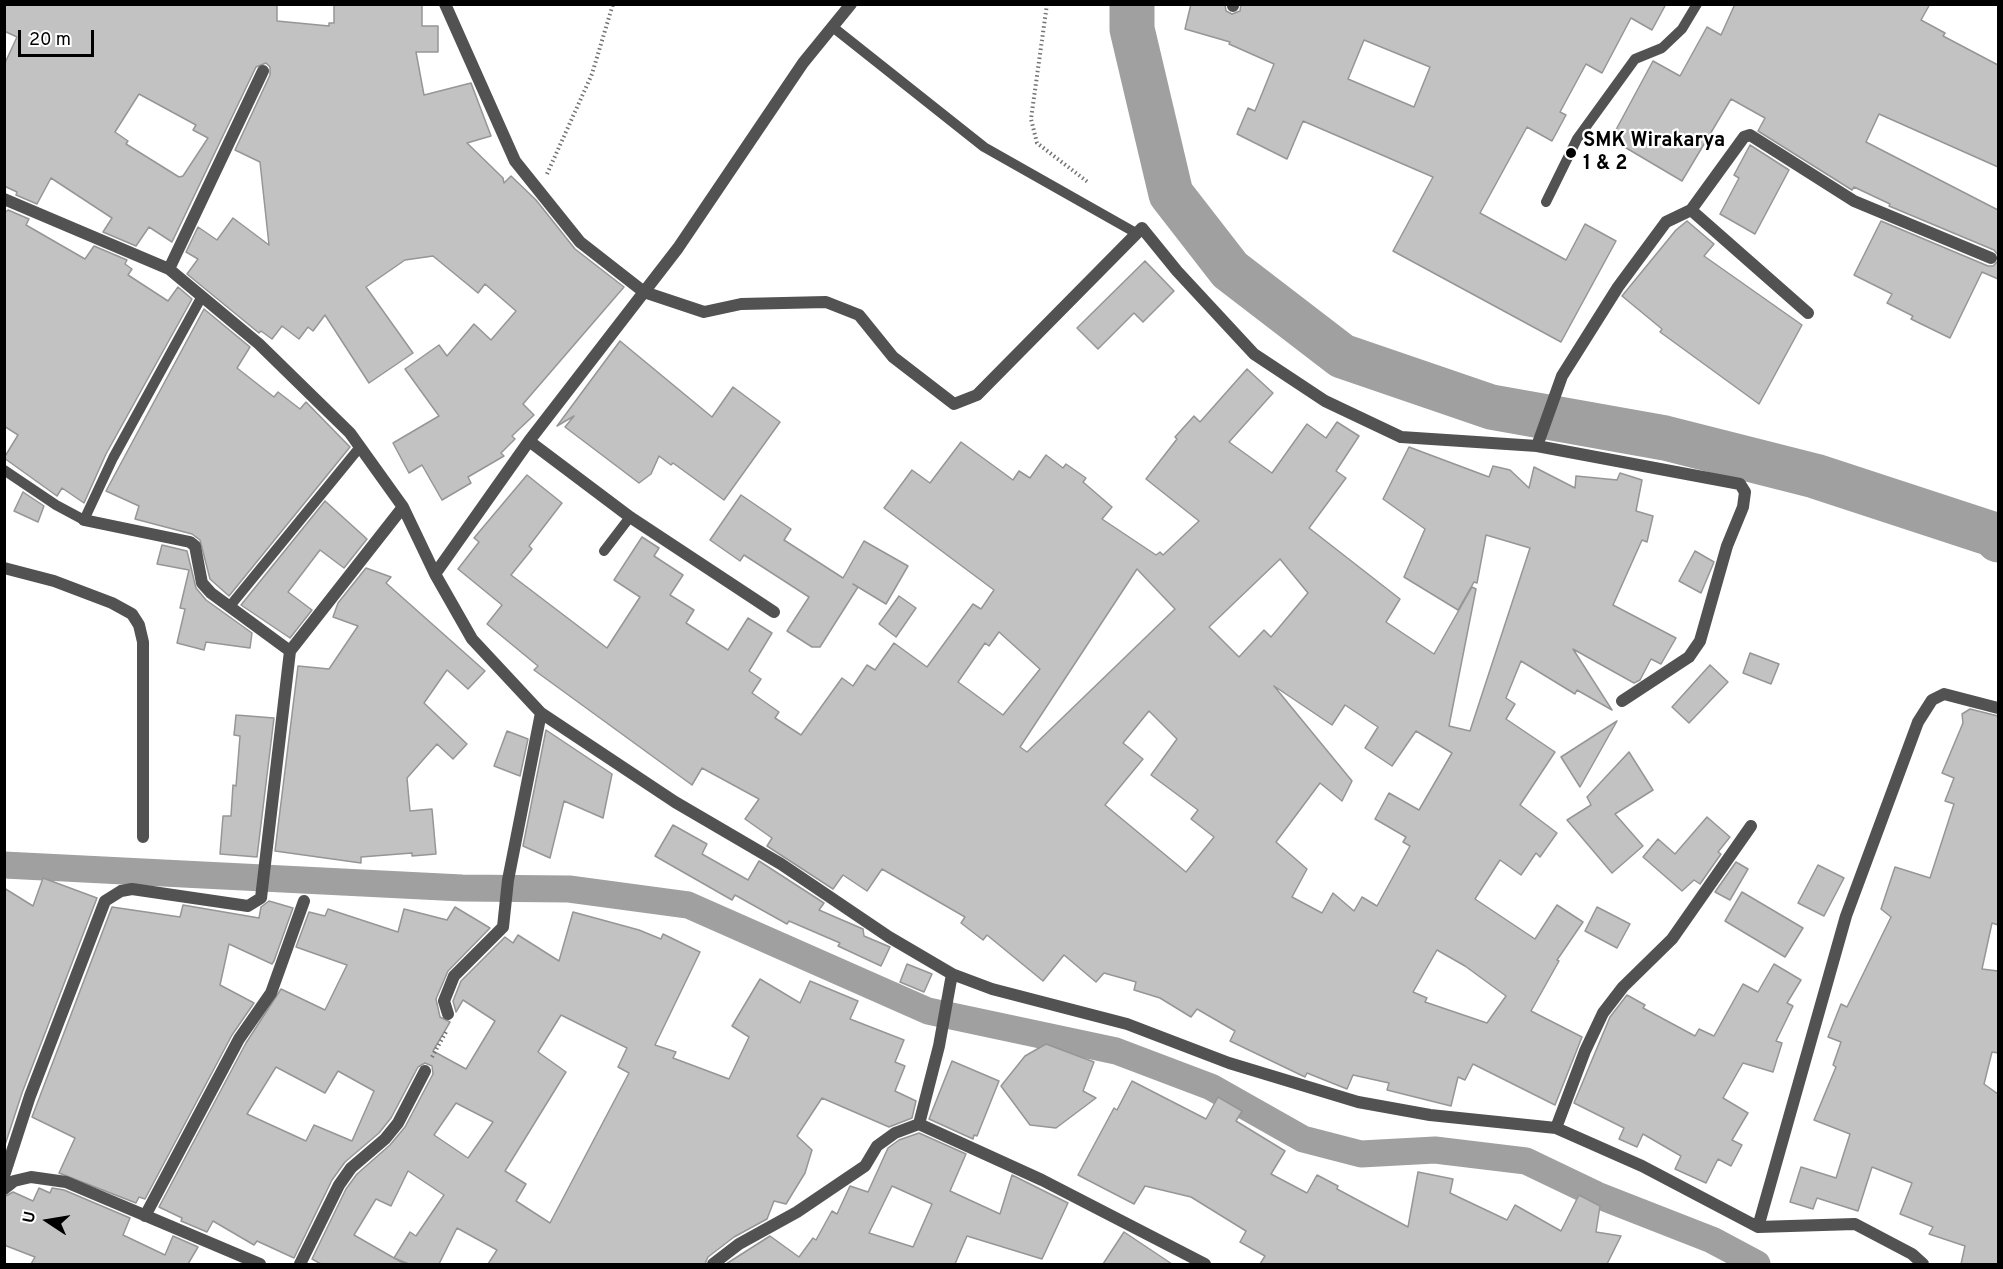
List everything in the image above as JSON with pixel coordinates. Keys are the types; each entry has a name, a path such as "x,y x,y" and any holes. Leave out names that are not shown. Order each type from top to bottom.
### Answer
{"street":[{"path":"446,4 515,160 580,242 644,292 704,312 741,304 826,302 859,315 893,357 954,404 977,395 1142,228 1177,271 1254,354 1325,401 1401,437 1539,444 1601,460 1740,484 1745,492 1700,641 1689,657 1622,701"},
{"path":"435,574 529,441 678,248 803,63 834,28 851,4"},
{"path":"169,269 263,71"},
{"path":"1539,444 1562,376 1618,287 1666,222 1691,210 1744,137 1750,135 1854,201 1991,258"},
{"path":"4,200 169,269 259,344 342,426 360,447 403,507 435,574 472,639 541,713 666,796 781,864 889,937 952,974 992,989 1126,1024 1229,1063 1358,1102 1430,1115 1556,1128 1642,1166 1758,1227 1855,1224 1912,1254 1923,1264"},
{"path":"1691,210 1808,313"},
{"path":"529,441 630,518 774,612"},
{"path":"4,1176 30,1096 105,901 121,891 132,889 248,906 261,898 290,651 403,507"},
{"path":"84,520 190,542 195,546 202,583 211,593 290,651"},
{"path":"4,568 54,581 112,603 132,614 139,626 143,642 143,837"},
{"path":"1758,1227 1846,916 1918,722 1932,700 1944,694 1998,708"},
{"path":"448,1014 444,1001 454,976 503,927 508,880 541,713"},
{"path":"1556,1128 1585,1051 1603,1013 1623,987 1672,939 1751,825"},
{"path":"145,1216 239,1039 271,993 304,901"},
{"path":"918,1124 939,1046 944,1008 952,974"},
{"path":"300,1264 339,1185 351,1168 385,1139 398,1123 425,1071"},
{"path":"712,1264 739,1244 797,1212 865,1166 877,1146 895,1133 918,1124 1042,1180 1205,1264"},
{"path":"4,1189 24,1178 53,1178 260,1264"}],"lane":[{"path":"1546,202 1577,139 1629,66 1635,59 1662,48 1682,29 1697,4"},
{"path":"834,28 984,147 1136,233"},
{"path":"4,470 56,505 84,520 113,458 201,298"},
{"path":"230,606 360,447"},
{"path":"604,551 630,518"}],"path":[{"path":"539,191 592,74 613,4"},
{"path":"1047,4 1031,119 1037,143 1090,184"},
{"path":"425,1071 451,1023 448,1014"}],"building":[{"path":"4,4 277,4 277,21 329,26 329,23 334,23 334,4 422,4 422,26 438,26 438,52 416,52 424,95 471,83 491,136 467,143 503,178 504,183 511,176 536,200 575,249 624,287 523,404 534,415 512,436 515,439 501,453 504,456 468,477 471,483 442,500 422,465 409,473 393,443 439,416 405,369 439,345 447,356 474,324 491,340 516,311 485,284 478,293 433,256 405,260 366,287 413,353 369,383 325,315 313,331 308,327 299,339 282,326 272,339 261,331 259,333 187,274 198,259 186,252 198,227 217,240 233,218 269,245 260,162 235,150 270,75 270,67 266,63 256,67 172,242 149,227 136,246 103,232 112,218 51,178 37,204 16,195 17,192 4,186 4,65 17,37 4,31","holes":["139,94 196,125 193,130 208,138 183,176 179,177 126,144 128,141 115,132"]},
{"path":"1191,4 1225,4 1226,11 1232,14 1240,11 1241,4 1666,4 1652,30 1631,18 1602,73 1586,64 1560,112 1566,115 1552,141 1527,127 1480,213 1566,260 1585,224 1616,241 1561,342 1393,251 1433,177 1303,121 1287,159 1237,134 1248,108 1255,111 1274,64 1229,44 1230,42 1185,29","holes":["1364,40 1430,67 1414,107 1348,79"]},
{"path":"1735,4 1930,4 1921,20 1945,33 1943,36 1998,65 1998,167 1879,114 1866,142 1998,210 1998,255 1994,250 1889,206 1890,204 1854,187 1852,190 1758,131 1765,118 1731,99 1682,181 1611,139 1653,61 1680,76 1707,27 1721,35"},
{"path":"1750,145 1789,170 1755,234 1720,214 1739,178 1734,175"},
{"path":"8,210 29,219 26,225 85,259 94,246 127,260 125,264 132,269 128,275 168,301 178,287 192,299 106,454 84,503 62,488 57,496 4,458 18,435 4,426 4,213"},
{"path":"1687,221 1714,244 1704,256 1802,325 1759,404 1660,332 1662,329 1622,296 1676,230"},
{"path":"1881,221 1988,266 1993,266 1998,261 1998,279 1982,272 1950,338 1911,319 1913,316 1887,303 1892,294 1854,275"},
{"path":"1145,261 1174,291 1143,322 1134,313 1098,349 1077,328"},
{"path":"204,309 250,347 237,368 274,397 278,392 300,409 306,402 350,447 229,596 210,579 200,540 192,534 135,519 139,506 106,491"},
{"path":"620,341 712,417 733,387 780,422 724,500 673,463 671,465 659,456 651,474 639,483 565,427 574,416 557,426"},
{"path":"1247,369 1273,393 1229,442 1272,473 1307,424 1326,438 1337,422 1359,436 1336,471 1346,478 1309,528 1400,599 1386,622 1434,654 1472,587 1476,589 1449,726 1470,731 1530,548 1486,535 1477,583 1474,582 1458,610 1404,577 1425,529 1383,499 1409,447 1489,477 1493,466 1510,470 1529,488 1534,467 1575,488 1576,476 1617,480 1620,473 1642,480 1636,511 1653,516 1647,542 1642,540 1613,605 1676,638 1661,664 1651,659 1640,680 1634,683 1573,649 1612,710 1577,690 1575,694 1521,661 1506,698 1515,704 1506,719 1555,752 1520,805 1557,833 1540,857 1536,853 1521,875 1500,860 1475,899 1535,939 1557,905 1583,922 1557,960 1559,961 1531,1011 1582,1037 1555,1105 1473,1064 1465,1080 1458,1077 1451,1106 1387,1090 1389,1083 1353,1075 1347,1089 1307,1073 1305,1077 1230,1041 1235,1031 1197,1009 1191,1017 1160,998 1134,990 1136,982 1104,973 1096,982 1064,955 1043,981 987,935 983,940 961,923 965,917 882,869 867,891 843,875 833,889 767,846 772,838 745,819 759,799 702,768 692,785 534,670 538,666 487,624 502,605 458,569 479,542 474,538 527,475 562,503 529,546 532,549 511,575 607,648 640,597 614,580 642,537 659,548 654,556 683,575 670,595 694,610 686,623 728,650 748,618 772,633 749,671 761,679 752,693 779,712 775,718 801,735 842,678 853,686 867,665 875,670 894,643 927,667 973,604 981,609 994,590 884,508 912,470 930,483 961,442 1013,480 1019,471 1030,478 1046,455 1063,468 1066,464 1086,478 1083,482 1112,507 1102,519 1156,555 1160,552 1163,555 1199,521 1146,479 1177,439 1175,437 1194,416 1200,422","holes":["1280,559 1308,593 1271,637 1264,630 1239,657 1209,627","1137,569 1175,609 1027,752 1020,747","999,632 1040,669 1003,715 958,682 985,643 989,646","1274,686 1332,725 1345,705 1378,727 1365,748 1392,766 1416,731 1452,753 1419,810 1389,793 1375,819 1406,837 1403,842 1410,846 1377,906 1362,897 1354,911 1333,893 1322,913 1292,897 1307,869 1276,842 1320,783 1342,801 1352,781","1149,711 1177,739 1151,775 1198,810 1191,819 1214,837 1186,872 1105,805 1143,759 1123,743","1437,950 1465,966 1506,996 1487,1023 1425,1002 1427,998 1413,992"]},
{"path":"23,492 44,506 38,522 14,511"},
{"path":"741,495 791,529 784,540 843,578 864,541 908,566 886,604 858,587 820,647 812,647 787,631 809,597 744,555 740,561 710,540"},
{"path":"325,501 367,539 344,568 320,550 288,592 312,610 290,638 241,605"},
{"path":"162,545 187,551 196,588 206,600 252,633 250,648 206,642 204,650 177,643 185,609 180,608 189,570 157,564"},
{"path":"1695,551 1714,562 1701,593 1679,581"},
{"path":"366,568 391,577 386,583 485,671 468,689 447,670 424,703 467,744 453,759 437,744 407,778 410,811 432,809 436,854 412,856 412,853 361,857 361,863 275,851 298,666 329,669 358,626 333,617 338,603"},
{"path":"899,596 916,608 896,637 879,624"},
{"path":"1750,653 1779,664 1771,684 1743,673"},
{"path":"1710,665 1728,682 1689,723 1672,707"},
{"path":"1970,709 1998,716 1998,925 1992,923 1982,969 1998,971 1998,1053 1992,1052 1984,1084 1998,1094 1998,1264 1961,1264 1965,1246 1929,1234 1933,1227 1900,1214 1912,1183 1872,1167 1858,1211 1817,1198 1813,1209 1790,1202 1801,1167 1836,1178 1850,1134 1814,1120 1836,1067 1833,1065 1841,1042 1828,1037 1841,1004 1847,1007 1891,917 1881,909 1895,867 1930,878 1954,804 1945,801 1954,778 1942,773 1963,723 1962,714"},
{"path":"236,715 274,718 257,857 220,854 223,816 231,816 233,785 236,786 240,736 234,735"},
{"path":"1617,721 1580,787 1561,757"},
{"path":"546,730 612,774 603,818 564,801 550,858 523,846"},
{"path":"507,731 528,739 520,776 494,766"},
{"path":"1629,752 1653,790 1615,814 1643,846 1612,873 1567,820 1591,805 1587,797"},
{"path":"1707,817 1730,837 1718,852 1721,854 1700,884 1694,880 1682,891 1643,857 1658,839 1675,854"},
{"path":"673,825 707,844 702,854 748,880 759,861 824,903 819,910 863,929 864,936 890,947 881,966 838,946 840,943 789,921 787,924 735,895 732,900 655,856"},
{"path":"1736,862 1748,869 1730,900 1715,892"},
{"path":"1818,865 1844,878 1824,916 1798,903"},
{"path":"43,878 97,898 22,1093 4,1148 4,888 33,906"},
{"path":"1742,892 1803,928 1785,957 1725,921"},
{"path":"269,901 293,908 274,961 272,964 229,944 220,985 254,1003 232,1035 145,1199 139,1197 136,1203 59,1173 75,1138 32,1117 112,907 180,917 183,905 259,918 261,907"},
{"path":"455,907 490,928 448,971 436,999 440,1017 450,1022 433,1051 466,1069 495,1021 463,1000 456,1012 453,1001 461,981 505,937 513,943 518,935 559,961 573,912 639,930 661,939 663,934 700,952 655,1045 676,1052 673,1058 729,1079 749,1037 732,1026 760,979 800,1003 810,981 858,1001 850,1019 904,1040 895,1062 905,1066 895,1091 916,1101 912,1118 889,1127 822,1098 797,1136 812,1150 805,1173 786,1204 774,1201 767,1219 734,1237 708,1257 705,1264 488,1264 497,1250 457,1228 439,1264 409,1264 394,1258 405,1264 321,1264 312,1259 346,1189 357,1174 390,1145 405,1127 433,1074 432,1066 425,1063 418,1067 391,1118 379,1133 345,1162 332,1180 294,1258 257,1241 254,1245 213,1221 207,1232 181,1221 182,1218 159,1207 246,1043 281,989 325,1010 347,965 296,947 309,912 325,916 328,909 398,932 404,909 447,920","holes":["561,1015 627,1048 618,1067 629,1073 550,1223 516,1201 526,1184 505,1171 566,1072 538,1052","276,1067 325,1093 338,1071 374,1091 352,1141 314,1125 306,1141 247,1114","456,1103 493,1122 468,1158 434,1135","408,1171 444,1195 416,1236 410,1232 394,1258 354,1235 376,1199 391,1206"]},
{"path":"1597,907 1630,924 1617,948 1585,931"},
{"path":"907,964 932,974 924,992 900,982"},
{"path":"1774,964 1801,980 1787,1003 1793,1006 1776,1041 1782,1043 1773,1072 1743,1063 1723,1098 1748,1113 1732,1140 1742,1145 1731,1166 1718,1159 1706,1183 1675,1169 1681,1156 1643,1134 1637,1147 1619,1139 1624,1128 1574,1103 1610,1017 1627,995 1645,1005 1643,1008 1695,1036 1699,1029 1714,1036 1743,984 1758,992"},
{"path":"1046,1044 1094,1062 1083,1091 1096,1098 1056,1128 1030,1125 1001,1086 1025,1056"},
{"path":"952,1061 999,1081 977,1136 974,1135 973,1139 929,1119"},
{"path":"1132,1081 1206,1119 1218,1097 1242,1111 1236,1121 1285,1151 1271,1174 1307,1193 1317,1175 1338,1186 1337,1189 1408,1227 1418,1172 1453,1179 1450,1193 1507,1220 1515,1205 1561,1231 1579,1195 1600,1206 1596,1232 1621,1236 1607,1264 1260,1264 1265,1256 1240,1242 1246,1231 1191,1197 1145,1186 1134,1204 1078,1175 1114,1108 1117,1110"},
{"path":"919,1133 966,1154 950,1191 1000,1214 1012,1175 1068,1203 1042,1259 967,1236 955,1264 726,1264 770,1236 799,1257 813,1238 816,1240 832,1211 837,1214 850,1186 868,1192 888,1148 899,1140","holes":["892,1186 932,1204 913,1247 869,1233"]},
{"path":"39,1188 50,1193 52,1188 64,1190 130,1218 123,1235 165,1255 173,1236 198,1247 188,1264 31,1264 35,1257 4,1245 4,1197 13,1192 33,1201"},
{"path":"1124,1232 1172,1264 1103,1264"}],"waterway":[{"path":"1132,4 1132,29 1171,194 1230,270 1342,356 1491,407 1665,438 1815,476 1995,535 1998,540"},
{"path":"4,865 462,888 569,889 688,905 928,1011 1116,1051 1211,1087 1303,1139 1361,1154 1435,1150 1526,1161 1597,1195 1712,1240 1757,1264"}],"place":[{"name":"SMK Wirakarya 1 & 2","path":"1571,153"}]}
